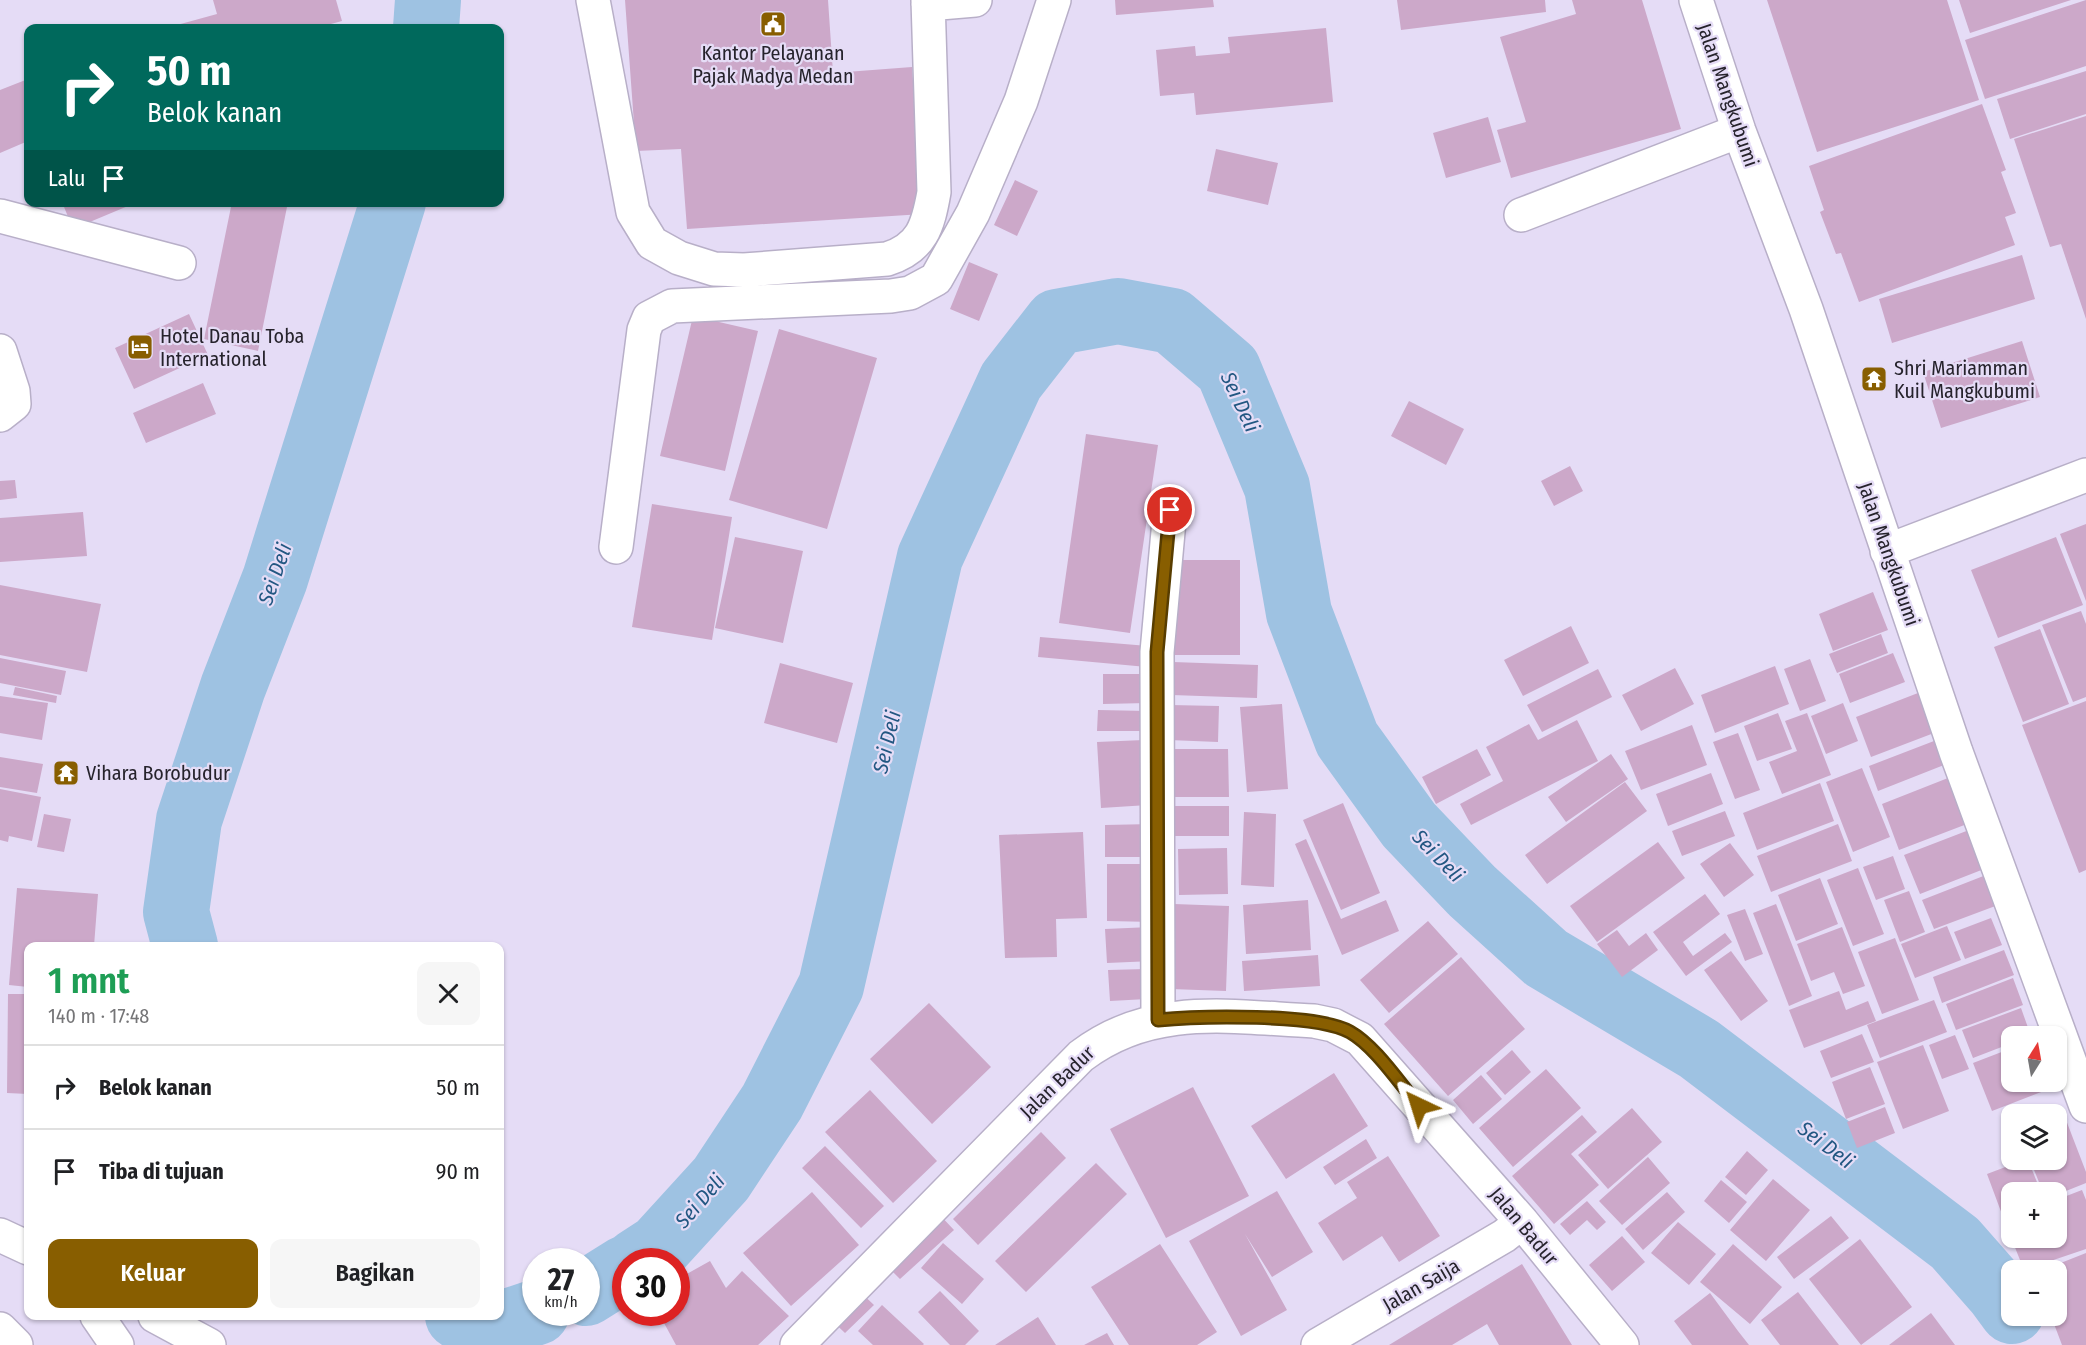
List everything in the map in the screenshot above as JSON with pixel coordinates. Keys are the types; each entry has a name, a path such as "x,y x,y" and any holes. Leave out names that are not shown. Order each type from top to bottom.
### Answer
{"street":[{"path":"593,0 633,212 652,243 680,258 714,269 744,270 887,259 902,255 924,234 929,221 933,192 928,2 975,0"},
{"path":"616,547 645,330 649,318 672,306 891,296 910,293 936,279 973,213 1021,101 1054,0"},
{"name":"Jalan Mangkubumi","path":"1696,0 1739,131 1806,309 1956,752 2086,1106"},
{"path":"1521,214 1739,131"},
{"path":"0,216 178,264"},
{"path":"0,351 13,391 14,404 0,415"},
{"path":"1887,551 2086,475"},
{"path":"1158,1020 1157,652 1170,510"},
{"name":"Jalan Badur","path":"797,1345 1081,1056 1120,1032 1158,1020 1219,1017 1333,1024 1360,1039 1522,1222 1622,1345"},
{"name":"Jalan Saija","path":"1318,1345 1504,1236 1522,1222"},
{"path":"0,1235 24,1246"},
{"path":"100,1320 117,1345"},
{"path":"162,1320 209,1345"},
{"path":"0,1329 16,1345"}],"building":[{"path":"213,0 336,0 342,21 331,24 181,24 217,14"},
{"path":"625,0 828,0 833,73 912,67 923,214 687,229 681,149 636,151"},
{"path":"1115,0 1213,0 1214,7 1116,15"},
{"path":"1397,0 1545,0 1546,12 1401,30"},
{"path":"1572,0 1642,0 1681,129 1511,178 1497,130 1526,122 1500,37 1576,14"},
{"path":"1767,0 1947,0 1979,100 1817,152"},
{"path":"1959,0 2071,0 1970,33"},
{"path":"2086,0 2086,66 1985,99 1965,40"},
{"path":"1326,28 1333,102 1196,115 1194,93 1160,96 1156,50 1195,46 1196,56 1230,53 1228,37"},
{"path":"2086,71 2086,114 2010,139 1997,99"},
{"path":"24,81 24,143 0,153 0,90"},
{"path":"1982,104 2006,170 2001,172 2016,213 2005,217 2015,245 1859,302 1841,253 1836,254 1820,212 1824,210 1809,166"},
{"path":"2086,116 2086,319 2061,244 2050,247 2014,139"},
{"path":"1488,117 1501,162 1446,178 1433,133"},
{"path":"1216,149 1278,163 1268,205 1207,191"},
{"path":"1015,180 1038,191 1017,236 994,225"},
{"path":"64,207 126,207 73,229"},
{"path":"231,207 287,207 258,351 204,339"},
{"path":"2022,255 2035,299 1892,343 1879,299"},
{"path":"969,262 998,274 979,321 950,309"},
{"path":"189,314 208,355 134,389 115,348"},
{"path":"693,316 758,331 725,471 660,456"},
{"path":"779,329 877,358 827,529 729,500"},
{"path":"2022,341 2040,397 1941,428 1923,372"},
{"path":"203,383 216,414 146,443 133,413"},
{"path":"1409,401 1464,429 1446,465 1391,436"},
{"path":"1086,434 1158,445 1130,633 1059,623"},
{"path":"1570,466 1583,491 1554,506 1541,481"},
{"path":"15,480 17,498 0,500 0,481"},
{"path":"652,504 732,517 712,640 632,627"},
{"path":"83,512 87,556 0,562 0,518"},
{"path":"2086,524 2086,601 2060,534"},
{"path":"735,537 803,551 783,643 715,628"},
{"path":"2056,537 2083,605 1998,638 1971,570"},
{"path":"1170,560 1240,560 1240,655 1170,655"},
{"path":"0,585 101,604 87,672 0,655"},
{"path":"1873,592 1888,630 1833,651 1819,614"},
{"path":"2081,611 2086,624 2086,697 2073,702 2042,625"},
{"path":"1571,626 1589,663 1523,696 1504,660"},
{"path":"2040,629 2069,704 2023,722 1994,647"},
{"path":"1881,634 1888,653 1837,673 1829,654"},
{"path":"1040,637 1148,646 1147,667 1038,657"},
{"path":"1893,653 1905,682 1850,703 1839,674"},
{"path":"0,658 66,671 61,695 0,683"},
{"path":"1810,659 1826,701 1800,711 1784,669"},
{"path":"1173,662 1258,665 1257,698 1172,695"},
{"path":"780,663 853,683 837,743 764,723"},
{"path":"1775,666 1789,704 1715,733 1701,695"},
{"path":"1675,668 1694,704 1641,731 1622,695"},
{"path":"1598,669 1612,697 1542,732 1527,705"},
{"path":"1103,674 1146,674 1147,703 1103,704"},
{"path":"15,687 57,696 56,703 13,695"},
{"path":"1918,693 1934,733 1871,757 1856,717"},
{"path":"0,696 48,703 42,740 0,733"},
{"path":"2086,701 2086,870 2079,873 2022,725"},
{"path":"1843,703 1858,741 1826,754 1811,716"},
{"path":"1282,704 1288,789 1247,792 1240,707"},
{"path":"1170,705 1219,706 1218,742 1169,740"},
{"path":"1098,710 1147,711 1146,731 1097,731"},
{"path":"1778,713 1792,749 1757,761 1744,726"},
{"path":"1807,713 1831,775 1782,794 1769,762 1797,751 1785,721"},
{"path":"1577,720 1598,761 1471,825 1460,804 1503,781 1486,747 1529,724 1538,740"},
{"path":"1692,725 1707,765 1641,790 1625,751"},
{"path":"1738,733 1760,790 1735,799 1713,742"},
{"path":"1144,740 1148,805 1101,808 1097,742"},
{"path":"1934,741 1944,765 1878,791 1869,766"},
{"path":"1170,749 1228,749 1229,797 1171,797"},
{"path":"1477,749 1491,775 1436,804 1422,777"},
{"path":"1611,754 1628,779 1566,822 1548,797"},
{"path":"0,757 43,764 37,793 0,787"},
{"path":"1862,768 1890,837 1853,852 1826,782"},
{"path":"1711,773 1723,804 1668,826 1656,794"},
{"path":"1948,778 1967,824 1899,850 1882,804"},
{"path":"1625,782 1647,811 1547,884 1525,855"},
{"path":"1820,783 1834,821 1757,850 1743,813"},
{"path":"0,789 41,797 32,841 9,836 8,842 0,840"},
{"path":"1343,803 1380,893 1341,910 1303,820"},
{"path":"1172,806 1229,806 1229,836 1173,836"},
{"path":"1725,811 1735,836 1682,856 1672,831"},
{"path":"1244,812 1276,814 1274,887 1241,885"},
{"path":"44,814 71,819 64,852 37,847"},
{"path":"1153,824 1153,857 1105,857 1105,825"},
{"path":"1838,824 1852,861 1771,892 1757,856"},
{"path":"1969,830 1984,869 1920,894 1904,855"},
{"path":"1083,832 1087,918 1056,919 1057,957 1005,958 999,835"},
{"path":"1306,839 1341,919 1386,900 1399,931 1342,955 1295,844"},
{"path":"1658,842 1685,878 1597,942 1570,906"},
{"path":"1730,843 1754,875 1724,897 1700,864"},
{"path":"1227,848 1228,894 1179,895 1178,849"},
{"path":"1893,856 1905,889 1876,900 1863,867"},
{"path":"1107,864 1154,864 1154,922 1107,921"},
{"path":"1858,868 1884,934 1853,946 1827,880"},
{"path":"1986,875 1998,905 1934,929 1922,900"},
{"path":"1820,878 1838,924 1796,941 1778,895"},
{"path":"17,888 98,894 94,942 24,942 24,987 9,985"},
{"path":"1909,891 1925,932 1900,942 1884,900"},
{"path":"1705,894 1720,914 1683,942 1693,956 1725,933 1732,942 1686,976 1653,932"},
{"path":"1308,900 1311,950 1246,954 1243,905"},
{"path":"1174,904 1229,906 1226,991 1171,989"},
{"path":"1776,904 1812,996 1789,1006 1753,913"},
{"path":"1745,909 1763,954 1745,961 1727,915"},
{"path":"1991,918 2002,945 1965,959 1954,932"},
{"path":"1428,921 1458,954 1389,1013 1360,980"},
{"path":"1947,926 1961,960 1915,978 1901,944"},
{"path":"1151,927 1153,961 1107,963 1105,929"},
{"path":"1842,927 1865,986 1843,994 1834,972 1811,981 1797,944"},
{"path":"1617,930 1629,946 1646,933 1658,950 1622,977 1597,944"},
{"path":"1895,938 1919,1000 1882,1014 1858,952"},
{"path":"2004,950 2014,975 1942,1003 1933,977"},
{"path":"1731,951 1768,1001 1741,1021 1704,970"},
{"path":"1318,955 1320,986 1244,991 1242,961"},
{"path":"1461,957 1525,1029 1448,1096 1384,1024"},
{"path":"1146,969 1147,999 1110,1001 1108,970"},
{"path":"2013,978 2023,1005 1956,1030 1946,1004"},
{"path":"1839,991 1846,1010 1868,1001 1876,1021 1804,1048 1789,1010"},
{"path":"8,994 24,994 24,1094 7,1093"},
{"path":"1934,1000 1947,1032 1880,1058 1867,1025"},
{"path":"929,1003 991,1067 932,1124 870,1059"},
{"path":"2021,1008 2027,1026 2001,1026 2001,1047 1973,1058 1962,1030"},
{"path":"1862,1034 1874,1062 1831,1078 1820,1051"},
{"path":"1955,1035 1969,1069 1942,1079 1929,1045"},
{"path":"1923,1045 1949,1111 1903,1129 1877,1062"},
{"path":"1512,1050 1531,1072 1505,1095 1486,1073"},
{"path":"2001,1052 2001,1092 2041,1092 2010,1104 2001,1104 2001,1108 1992,1111 1973,1063"},
{"path":"1870,1067 1885,1104 1846,1119 1832,1082"},
{"path":"1546,1069 1581,1108 1513,1167 1479,1128"},
{"path":"1334,1073 1368,1126 1286,1179 1251,1126"},
{"path":"1481,1075 1502,1099 1473,1124 1453,1100"},
{"path":"1193,1087 1249,1196 1166,1238 1110,1129"},
{"path":"870,1090 937,1161 893,1203 825,1132"},
{"path":"1885,1107 1895,1133 1857,1148 1847,1122"},
{"path":"1632,1108 1662,1142 1608,1189 1578,1155"},
{"path":"1582,1115 1597,1132 1571,1154 1599,1185 1554,1224 1512,1176"},
{"path":"2067,1123 2086,1172 2086,1183 2067,1191 2067,1182 2039,1182 2034,1170 2067,1170"},
{"path":"1041,1132 1066,1158 978,1245 953,1219"},
{"path":"1366,1139 1377,1158 1335,1185 1323,1167"},
{"path":"825,1146 884,1206 861,1228 802,1168"},
{"path":"1747,1151 1768,1170 1746,1195 1725,1177"},
{"path":"1388,1156 1440,1236 1399,1262 1382,1236 1343,1261 1318,1223 1357,1198 1347,1182"},
{"path":"1648,1157 1670,1183 1622,1225 1599,1201"},
{"path":"1096,1163 1127,1194 1026,1292 995,1261"},
{"path":"2001,1169 2032,1170 2037,1182 2001,1182 2001,1212 1987,1174"},
{"path":"1773,1179 1810,1210 1766,1261 1730,1230"},
{"path":"1721,1180 1747,1202 1729,1223 1704,1201"},
{"path":"2082,1190 2086,1200 2086,1249 2054,1260 2020,1260 2015,1248 2067,1248 2067,1196"},
{"path":"1277,1191 1313,1252 1272,1277 1245,1234 1287,1310 1241,1336 1189,1241"},
{"path":"812,1192 859,1245 791,1306 743,1253"},
{"path":"1667,1192 1685,1212 1643,1250 1625,1229"},
{"path":"1587,1201 1606,1222 1597,1230 1587,1220 1570,1235 1560,1224"},
{"path":"937,1212 954,1230 900,1279 883,1262"},
{"path":"1831,1216 1849,1238 1794,1279 1777,1257"},
{"path":"1678,1222 1716,1254 1689,1285 1651,1253"},
{"path":"1622,1236 1645,1262 1612,1291 1589,1265"},
{"path":"1860,1239 1912,1307 1861,1345 1809,1279"},
{"path":"943,1243 984,1279 962,1304 921,1268"},
{"path":"1160,1244 1217,1332 1197,1345 1129,1345 1091,1287"},
{"path":"1733,1244 1782,1287 1750,1324 1700,1282"},
{"path":"2086,1253 2086,1345 2062,1345 2055,1326 2067,1326 2067,1261"},
{"path":"710,1261 726,1288 742,1271 789,1316 758,1345 676,1345 666,1326 690,1326 690,1272"},
{"path":"1522,1264 1572,1345 1499,1345 1487,1324 1452,1345 1389,1345"},
{"path":"856,1288 874,1305 845,1333 828,1317"},
{"path":"940,1291 979,1331 965,1345 950,1345 918,1312"},
{"path":"1798,1292 1839,1345 1780,1345 1761,1320"},
{"path":"1710,1293 1749,1345 1692,1345 1674,1321"},
{"path":"882,1305 924,1344 873,1345 858,1331"},
{"path":"1931,1313 1955,1345 1889,1345"},
{"path":"1038,1317 1056,1345 995,1345"},
{"path":"1107,1333 1114,1345 1084,1345"}],"waterway":[{"name":"Sei Deli","path":"426,24 428,0"},
{"name":"Sei Deli","path":"184,942 176,912 189,820 233,687 275,579 391,207"},
{"name":"Sei Deli","path":"657,1248 721,1179 772,1102 831,986 930,557 1011,381 1057,322 1118,311 1172,321 1228,369 1277,487 1299,613 1347,739 1409,825 1472,891 1546,958 1699,1049 1955,1243 2001,1296"},
{"name":"Sei Deli","path":"600,1284 612,1277"},
{"name":"Sei Deli","path":"491,1320 507,1322 522,1317"}],"place":[{"name":"Kantor Pelayanan Pajak Madya Medan","path":"773,24"},
{"name":"Hotel Danau Toba International","path":"140,347"},
{"name":"Shri Mariamman Kuil Mangkubumi","path":"1874,379"},
{"name":"Vihara Borobudur","path":"66,773"}],"route":[{"path":"1170,510 1157,652 1158,1020 1186,1017 1230,1017 1333,1024 1360,1039 1419,1106"}]}
